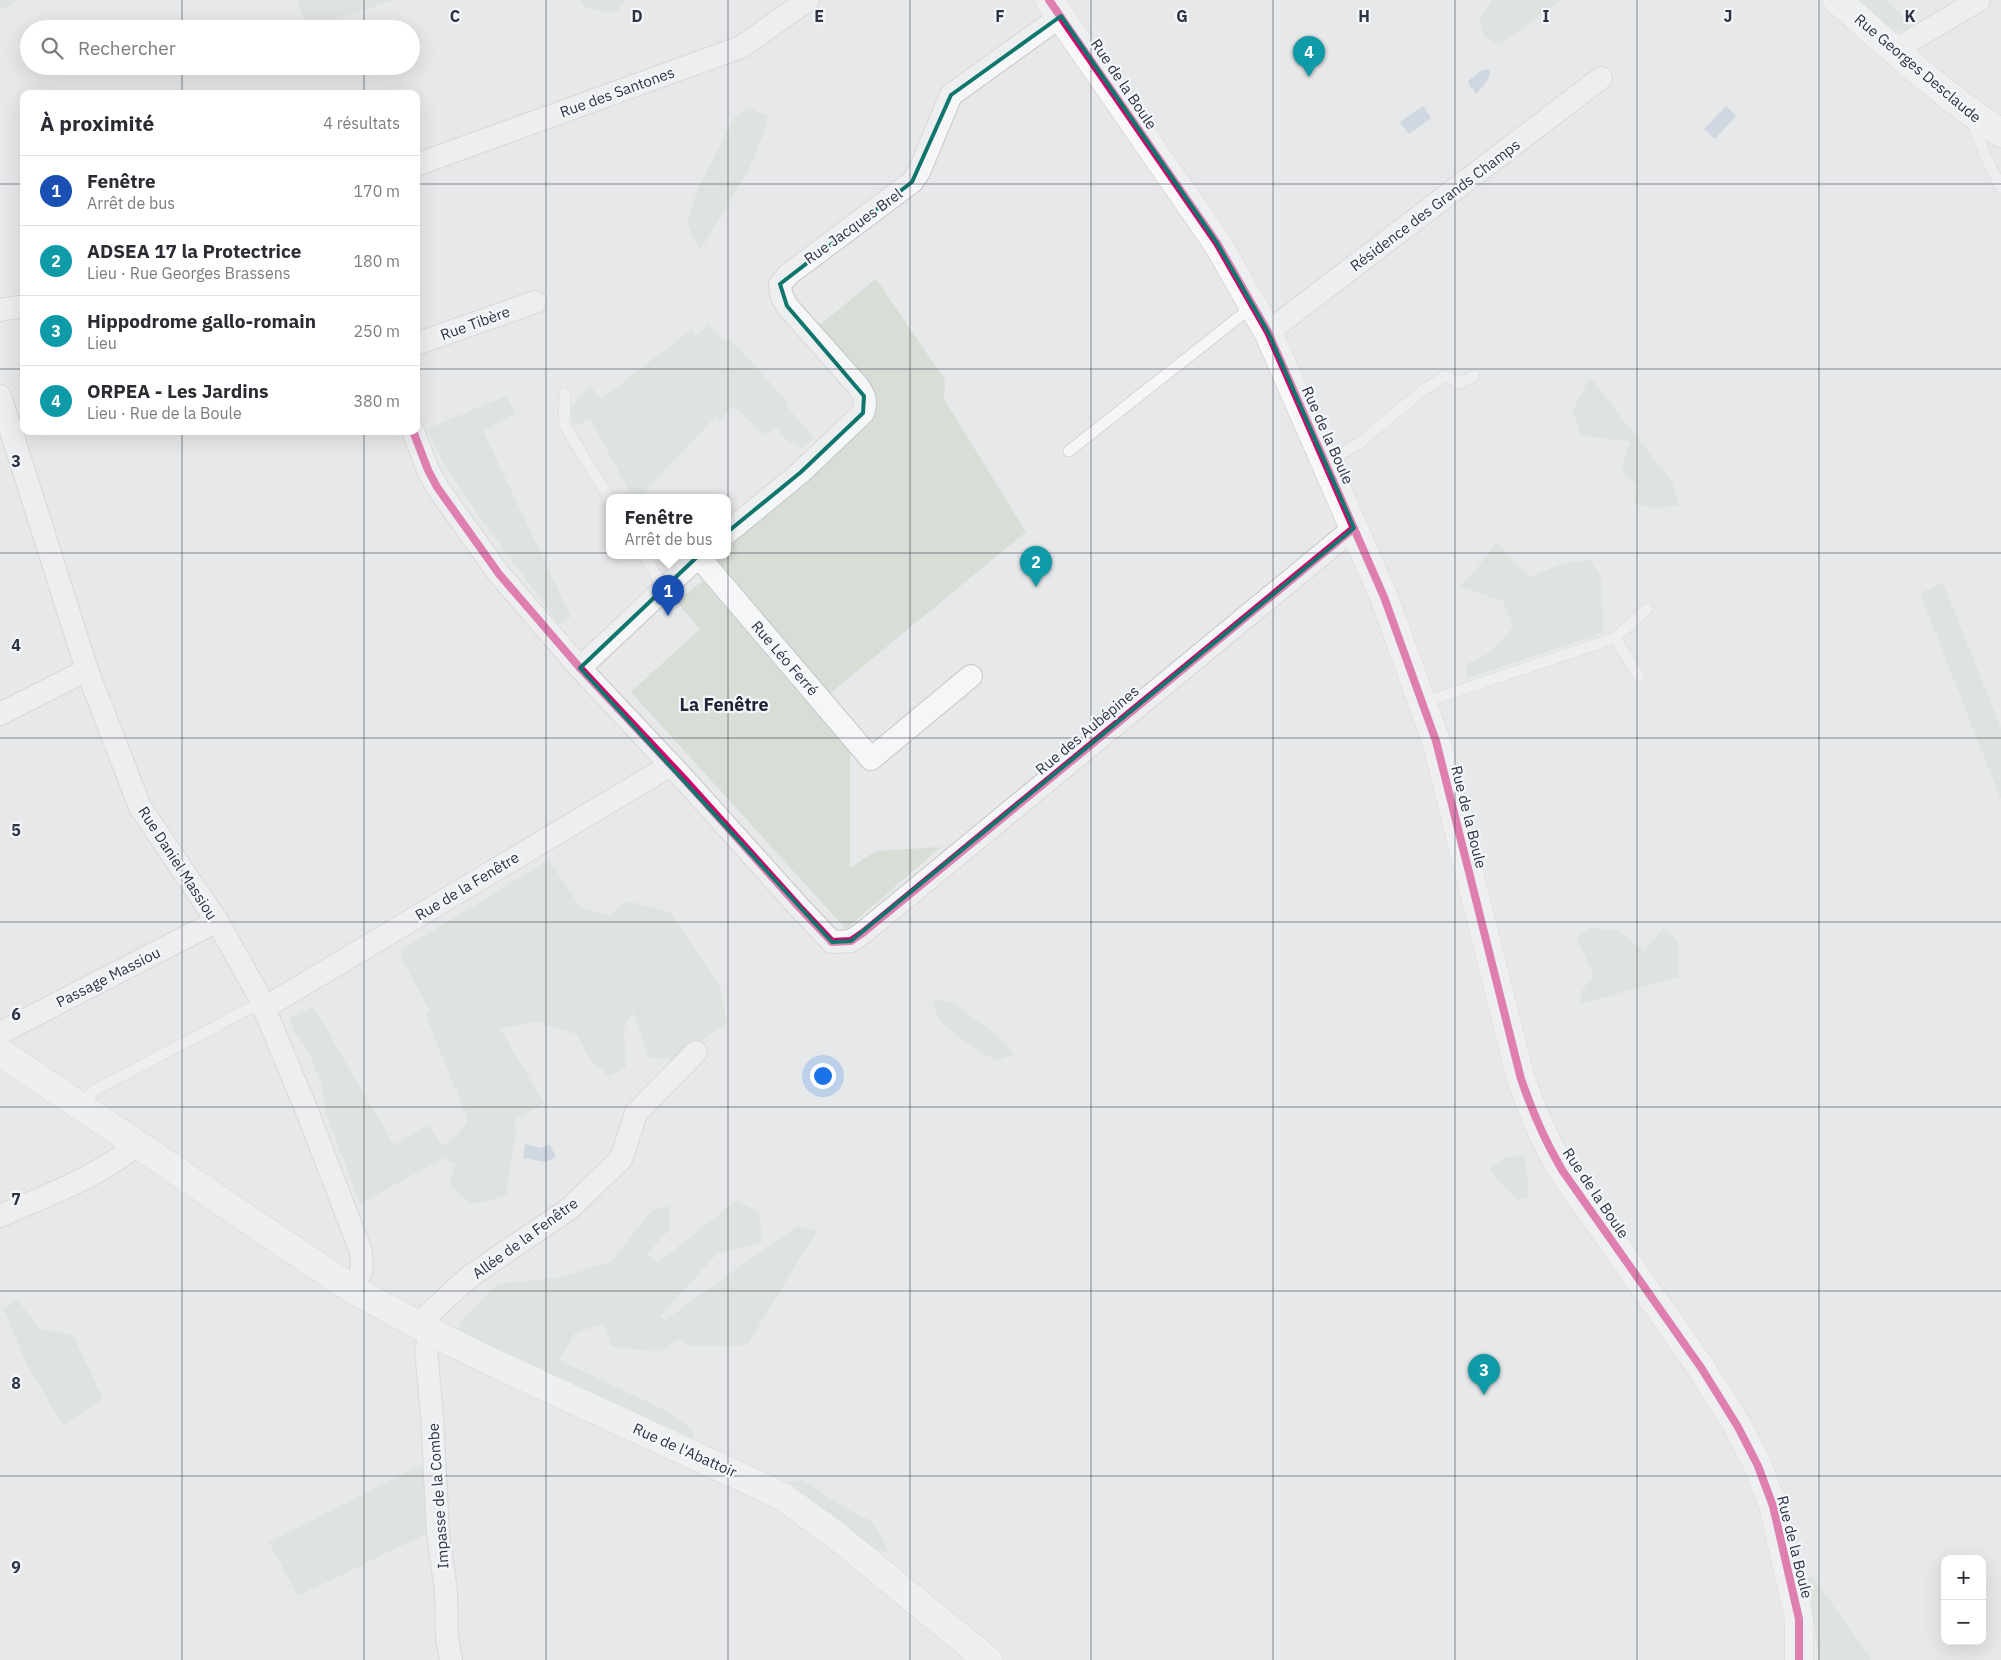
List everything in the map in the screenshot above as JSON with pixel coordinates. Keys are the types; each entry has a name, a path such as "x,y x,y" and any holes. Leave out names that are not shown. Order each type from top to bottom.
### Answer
{"street":[{"name":"Rue des Santones","path":"420,164 741,47 808,0"},
{"name":"Rue Georges Desclaude","path":"1838,0 1969,111 2001,134"},
{"path":"1895,50 1979,0"},
{"name":"Rue Jacques Brel","path":"731,530 801,472 863,413 866,404 858,386 786,306 780,294 780,284 788,274 912,182 919,172 951,95 1055,8"},
{"name":"Rue de la Boule","path":"1055,8 1217,243 1268,332 1384,597 1436,741 1521,1079 1531,1108 1544,1138 1562,1170 1702,1370 1738,1427 1758,1466 1773,1506 1799,1619 1799,1660"},
{"name":"Résidence des Grands Champs","path":"1268,332 1601,78"},
{"name":"Rue Tibère","path":"420,343 534,302"},
{"path":"0,310 20,307"},
{"name":"Rue Daniel Massiou","path":"0,396 87,670 140,807 216,922 263,1005 305,1106 360,1249 363,1266 358,1281 352,1289"},
{"path":"415,435 428,470 437,486 528,610 671,765"},
{"name":"Rue des Aubépines","path":"671,765 798,907 832,942 850,942 1354,528"},
{"path":"580,668 696,559"},
{"name":"Rue Léo Ferré","path":"702,559 871,759 971,676"},
{"path":"0,714 87,670"},
{"name":"Rue de la Fenêtre","path":"263,1005 671,765"},
{"name":"Passage Massiou","path":"0,1033 216,922"},
{"name":"Rue de l'Abattoir","path":"0,1052 352,1289 424,1328 782,1496 838,1537 988,1660"},
{"name":"Allée de la Fenêtre","path":"424,1328 469,1277 569,1209 621,1160 636,1113 696,1052"},
{"path":"0,1216 118,1160 136,1144"},
{"name":"Impasse de la Combe","path":"424,1328 432,1415 438,1533 446,1591 447,1638 451,1660"}],"lane":[{"path":"1969,111 1985,155 2001,187"},
{"path":"1069,451 1254,306"},
{"path":"1325,463 1358,444 1422,391 1444,376 1458,383 1474,376"},
{"path":"565,394 564,424 607,494"},
{"path":"646,559 664,589"},
{"path":"1422,704 1615,638 1647,608"},
{"path":"1615,638 1639,677"},
{"path":"80,1106 95,1090 263,1005"}],"highlighted area":[{"path":"1061,16 1217,243 1268,332 1354,528 851,941 832,942 580,668 698,556 801,472 863,413 864,396 787,306 780,284 912,182 951,95"}],"shaded area":[{"path":"0,0 19,0 5,9 0,7"},
{"path":"297,0 392,0 336,20 304,20"},
{"path":"580,0 626,0 616,13 584,8"},
{"path":"1492,0 1561,1 1499,44 1486,38 1479,21"},
{"path":"1857,0 1886,0 1901,15 1908,12 1911,28 1894,29 1881,23"},
{"path":"749,108 770,117 751,165 700,251 687,224 697,191 734,118"},
{"path":"876,279 945,380 944,399 1026,532 822,700 703,559 731,559 731,526 866,404 811,332"},
{"path":"709,325 724,341 730,339 788,402 786,405 814,438 802,448 795,441 790,443 775,427 765,435 733,406 719,421 716,416 642,494 627,494 630,492 590,419 574,427 570,415 574,403 590,386 601,399 691,330 695,336"},
{"path":"1590,377 1672,482 1679,505 1653,508 1635,504 1637,484 1621,471 1630,442 1581,435 1573,410"},
{"path":"506,396 516,413 483,431 571,617 559,624 476,512 444,464 427,429"},
{"path":"1496,542 1531,577 1561,564 1590,560 1601,577 1603,632 1467,679 1467,664 1491,652 1513,627 1503,601 1459,586 1475,571"},
{"path":"703,581 850,752 850,868 876,851 941,847 846,929 631,692 700,629 676,601"},
{"path":"1943,583 2001,728 2001,800 1920,593"},
{"path":"549,860 581,908 608,915 628,901 670,912 719,984 727,1023 675,1060 648,1057 633,1012 624,1028 626,1068 608,1076 591,1060 576,1034 538,1022 500,1028 544,1103 514,1120 516,1129 506,1195 480,1203 469,1203 450,1184 456,1164 444,1158 360,1204 326,1113 322,1086 308,1051 295,1033 289,1019 313,1006 394,1145 428,1125 442,1146 446,1144 457,1135 468,1120 425,1014 430,1011 403,961 401,950"},
{"path":"1589,928 1618,930 1644,951 1664,928 1678,942 1679,977 1579,1004 1582,990 1594,976 1576,937"},
{"path":"932,998 953,1003 993,1032 1015,1054 996,1061 964,1041 939,1020"},
{"path":"1516,1155 1524,1156 1527,1169 1528,1197 1518,1200 1489,1170 1501,1159"},
{"path":"736,1201 759,1211 762,1242 717,1254 660,1316 665,1320 797,1226 817,1231 747,1345 688,1346 678,1339 660,1352 611,1346 603,1323 574,1334 559,1360 673,1414 695,1433 685,1450 457,1336 460,1321 497,1284 558,1278 612,1261 651,1211 669,1205 669,1230 647,1254 657,1263"},
{"path":"17,1299 40,1329 73,1335 103,1399 63,1425 26,1363 4,1309"},
{"path":"429,1461 430,1532 298,1596 269,1542"},
{"path":"803,1480 845,1508 873,1522 889,1553 874,1550 796,1495 788,1482"},
{"path":"1810,1573 1872,1660 1819,1660 1810,1592 1806,1583"}],"water":[{"path":"1490,69 1488,79 1476,94 1468,81 1482,70"},
{"path":"1423,106 1431,118 1409,134 1400,122"},
{"path":"1726,106 1736,116 1715,139 1704,129"},
{"path":"525,1144 540,1148 550,1145 556,1157 545,1162 523,1158"}],"cycle path":[{"path":"1049,0 1217,243 1268,332 1384,597 1436,741 1521,1079 1530,1103 1544,1137 1562,1170 1702,1369 1738,1427 1758,1466 1773,1506 1799,1619 1799,1660"},
{"path":"415,435 428,470 437,487 499,574 580,668 832,942 851,941 864,932 1354,528"}],"place":[{"name":"ORPEA - Les Jardins","path":"1309,77"},
{"name":"ADSEA 17 la Protectrice","path":"1036,587"},
{"name":"Fenêtre","path":"668,616"},
{"name":"Hippodrome gallo-romain","path":"1484,1395"}],"district":[{"name":"La Fenêtre","path":"724,704"}]}
